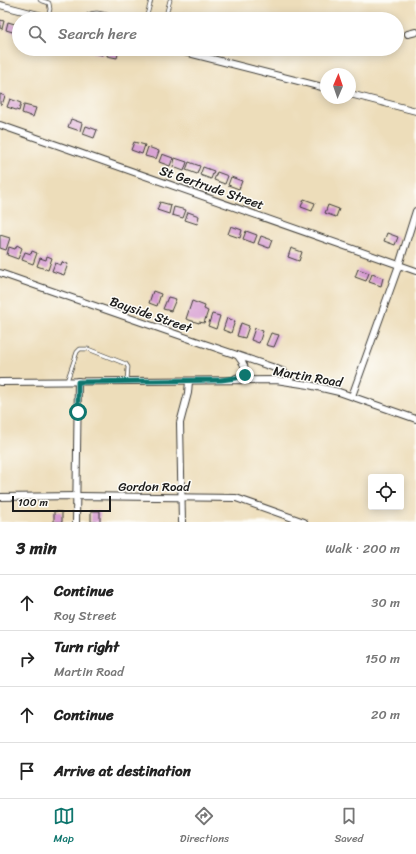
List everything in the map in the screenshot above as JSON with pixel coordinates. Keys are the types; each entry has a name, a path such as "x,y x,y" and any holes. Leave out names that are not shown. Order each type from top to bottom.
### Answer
{"street":[{"path":"0,6 26,12"},
{"path":"408,34 416,32"},
{"path":"200,56 320,86"},
{"path":"356,96 416,111"},
{"name":"St Gertrude Street","path":"0,124 416,271"},
{"path":"352,396 399,265 416,212"},
{"name":"Bayside Street","path":"0,273 250,359 284,372 291,382"},
{"path":"221,380 245,375 245,366 238,356"},
{"name":"Martin Road","path":"0,382 276,380 324,388 352,396 416,419"},
{"path":"182,522 180,423 188,393 189,381"},
{"path":"76,522 78,382"},
{"name":"Gordon Road","path":"0,497 77,496 236,498 285,519 304,522"}],"lane":[{"path":"40,0 49,3 50,12"},
{"path":"148,12 151,0"},
{"path":"167,12 170,0"},
{"path":"67,381 74,358 80,349 88,349 126,364 128,367 127,381"}],"building":[{"path":"0,20 4,21 2,29 0,28"},
{"path":"8,22 12,23 12,32 6,30"},
{"path":"107,56 118,56 117,58"},
{"path":"0,94 5,96 2,105 0,104"},
{"path":"10,99 21,103 19,111 7,107"},
{"path":"24,105 36,108 33,117 22,113"},
{"path":"71,119 82,123 80,131 68,127"},
{"path":"86,126 97,130 94,138 83,134"},
{"path":"134,142 145,145 142,154 131,150"},
{"path":"148,147 159,151 156,159 145,156"},
{"path":"162,154 173,158 170,166 159,162"},
{"path":"175,158 187,162 184,171 173,167"},
{"path":"189,162 200,166 197,174 186,170"},
{"path":"203,167 214,171 211,179 200,175"},
{"path":"217,172 228,176 225,184 214,180"},
{"path":"231,177 242,181 239,189 228,185"},
{"path":"304,199 315,203 312,211 301,207"},
{"path":"160,202 171,205 169,214 157,210"},
{"path":"328,205 339,209 336,217 325,213"},
{"path":"174,207 186,210 183,218 172,215"},
{"path":"188,212 199,216 197,224 185,220"},
{"path":"231,226 242,230 240,238 228,234"},
{"path":"246,231 257,235 254,243 243,239"},
{"path":"387,233 398,237 395,245 384,241"},
{"path":"0,235 10,238 6,250 0,248"},
{"path":"261,236 272,240 269,248 258,244"},
{"path":"17,245 22,248 18,259 7,255 9,247 15,249"},
{"path":"291,248 302,252 299,261 288,257"},
{"path":"32,251 37,253 33,264 22,260 25,252 31,254"},
{"path":"47,256 52,258 48,270 37,266 40,258 46,260"},
{"path":"62,262 68,264 64,275 52,271 55,263 61,265"},
{"path":"358,269 369,273 366,281 355,277"},
{"path":"372,274 383,278 381,286 369,282"},
{"path":"153,291 161,294 157,306 149,303"},
{"path":"168,297 176,299 171,311 163,309"},
{"path":"192,301 205,306 204,309 208,311 204,323 186,319"},
{"path":"212,314 220,316 216,329 208,326"},
{"path":"227,318 235,321 231,333 223,330"},
{"path":"241,323 249,326 245,338 237,336"},
{"path":"255,328 263,331 259,343 251,340"},
{"path":"271,333 279,335 274,347 266,345"},
{"path":"54,511 62,512 62,522 54,522"},
{"path":"91,511 100,511 100,522 91,522"}],"route":[{"path":"78,412 78,382 221,380 245,375"}]}
